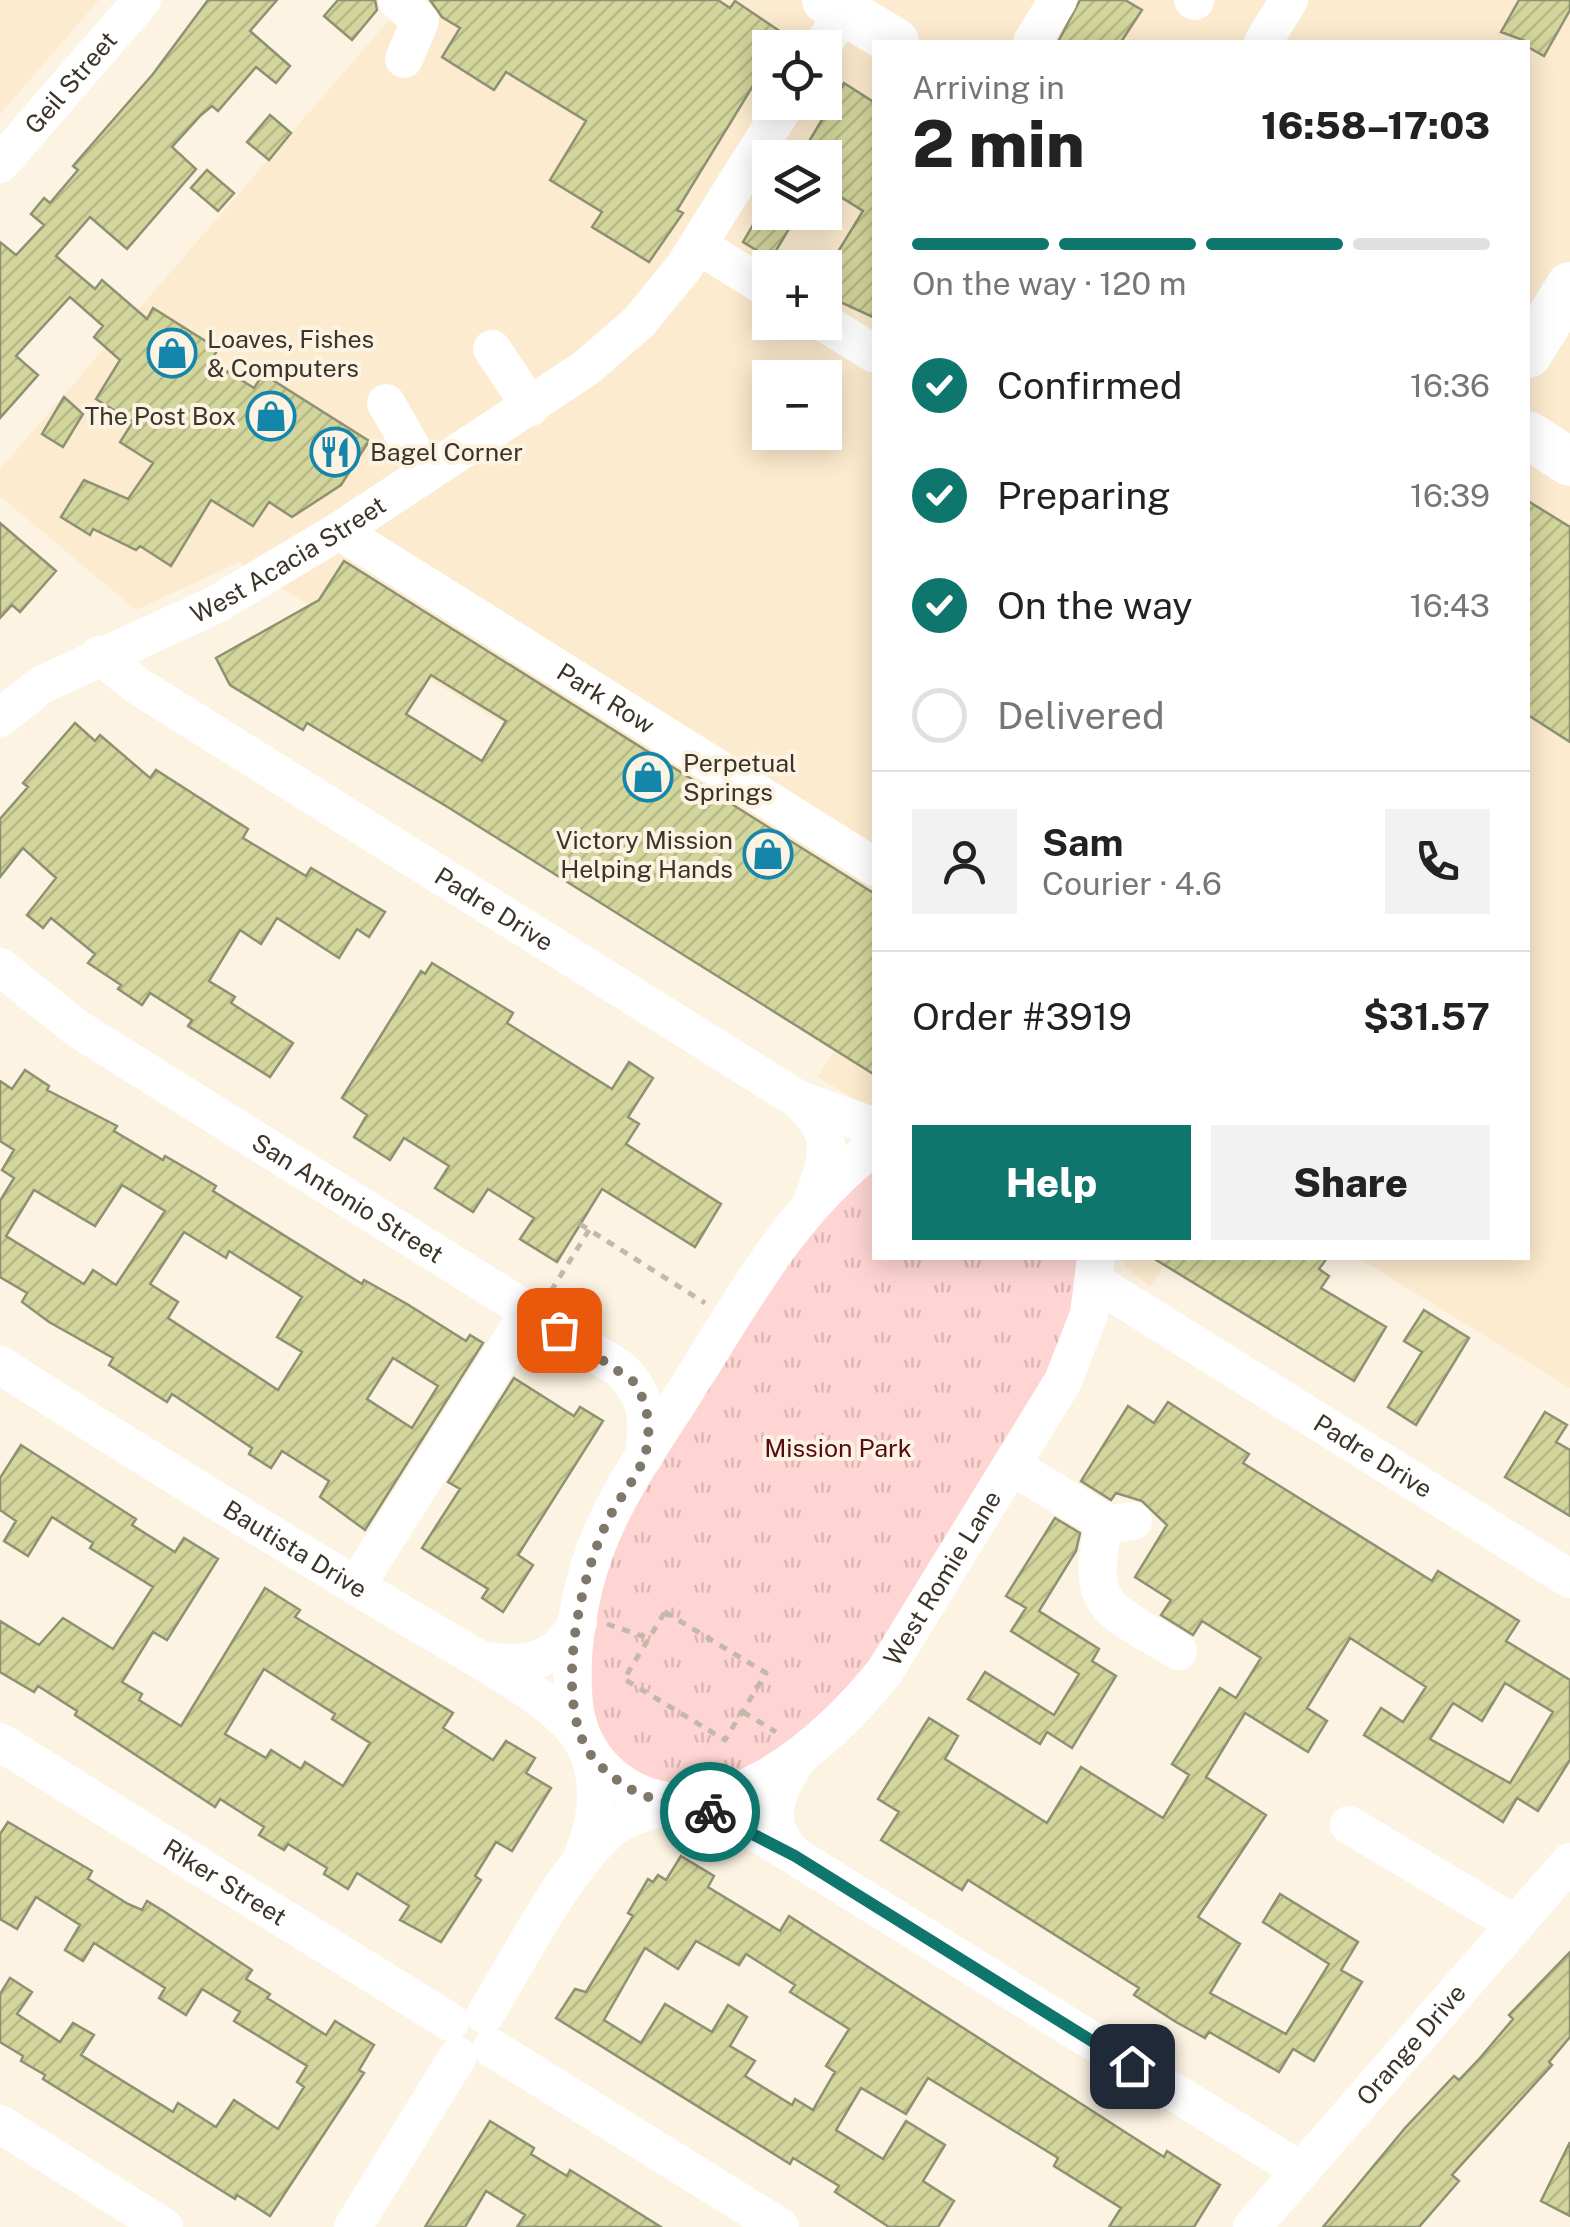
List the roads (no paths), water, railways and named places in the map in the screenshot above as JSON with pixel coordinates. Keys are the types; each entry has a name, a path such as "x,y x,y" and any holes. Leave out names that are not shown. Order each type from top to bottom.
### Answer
{"main road":[{"path":"836,15 891,40"},
{"path":"1530,351 1570,286"},
{"path":"1530,437 1570,462"}],"street":[{"name":"Geil Street","path":"7,141 142,0"},
{"path":"397,0 420,22 404,60"},
{"path":"1033,40 1058,0"},
{"name":"West Acacia Street","path":"0,718 41,685 99,655 164,631 215,605 339,531 586,368 638,322 698,245 776,120"},
{"path":"698,245 752,279"},
{"path":"842,334 872,352"},
{"path":"492,349 531,407"},
{"path":"386,404 426,474"},
{"name":"Park Row","path":"339,531 872,865"},
{"name":"Padre Drive","path":"99,655 138,686 796,1098 816,1116 826,1144 827,1161 814,1200"},
{"name":"San Antonio Street","path":"0,966 78,1029 538,1304 634,1382 646,1406 644,1457"},
{"path":"796,1098 872,1126"},
{"name":"West Romie Lane","path":"574,1873 593,1830 597,1800 582,1742 574,1687 600,1538 644,1457 782,1239 814,1200 872,1149"},
{"name":"Padre Drive","path":"1096,1270 1176,1333 1570,1580"},
{"name":"West Romie Lane","path":"353,2227 574,1873 612,1828 640,1814 683,1806 750,1784 836,1728 885,1671 1013,1467 1078,1347 1096,1270"},
{"path":"356,1586 538,1304"},
{"path":"1078,1347 1095,1332 1120,1321 1145,1321 1176,1333"},
{"path":"618,1368 648,1376 676,1374 708,1356"},
{"name":"Bautista Drive","path":"0,1365 475,1658 549,1708 582,1742"},
{"path":"1013,1467 1119,1521 1096,1562 1099,1593 1115,1612 1178,1651"},
{"path":"475,1658 515,1666 533,1664 588,1622"},
{"name":"Riker Street","path":"0,1742 780,2227"},
{"path":"582,1742 604,1771 630,1789 726,1818 795,1856 1300,2171"},
{"path":"795,1856 778,1837 773,1816 778,1793 798,1756"},
{"path":"1348,1825 1515,1924"},
{"name":"Orange Drive","path":"1252,2227 1570,1862"},
{"path":"0,2124 164,2227"}],"place":[{"name":"Loaves, Fishes & Computers","path":"172,353"},
{"name":"The Post Box","path":"271,416"},
{"name":"Bagel Corner","path":"335,452"},
{"name":"Perpetual Springs","path":"648,777"},
{"name":"Victory Mission Helping Hands","path":"768,854"}],"park label":[{"name":"Mission Park","path":"838,1448"}]}
